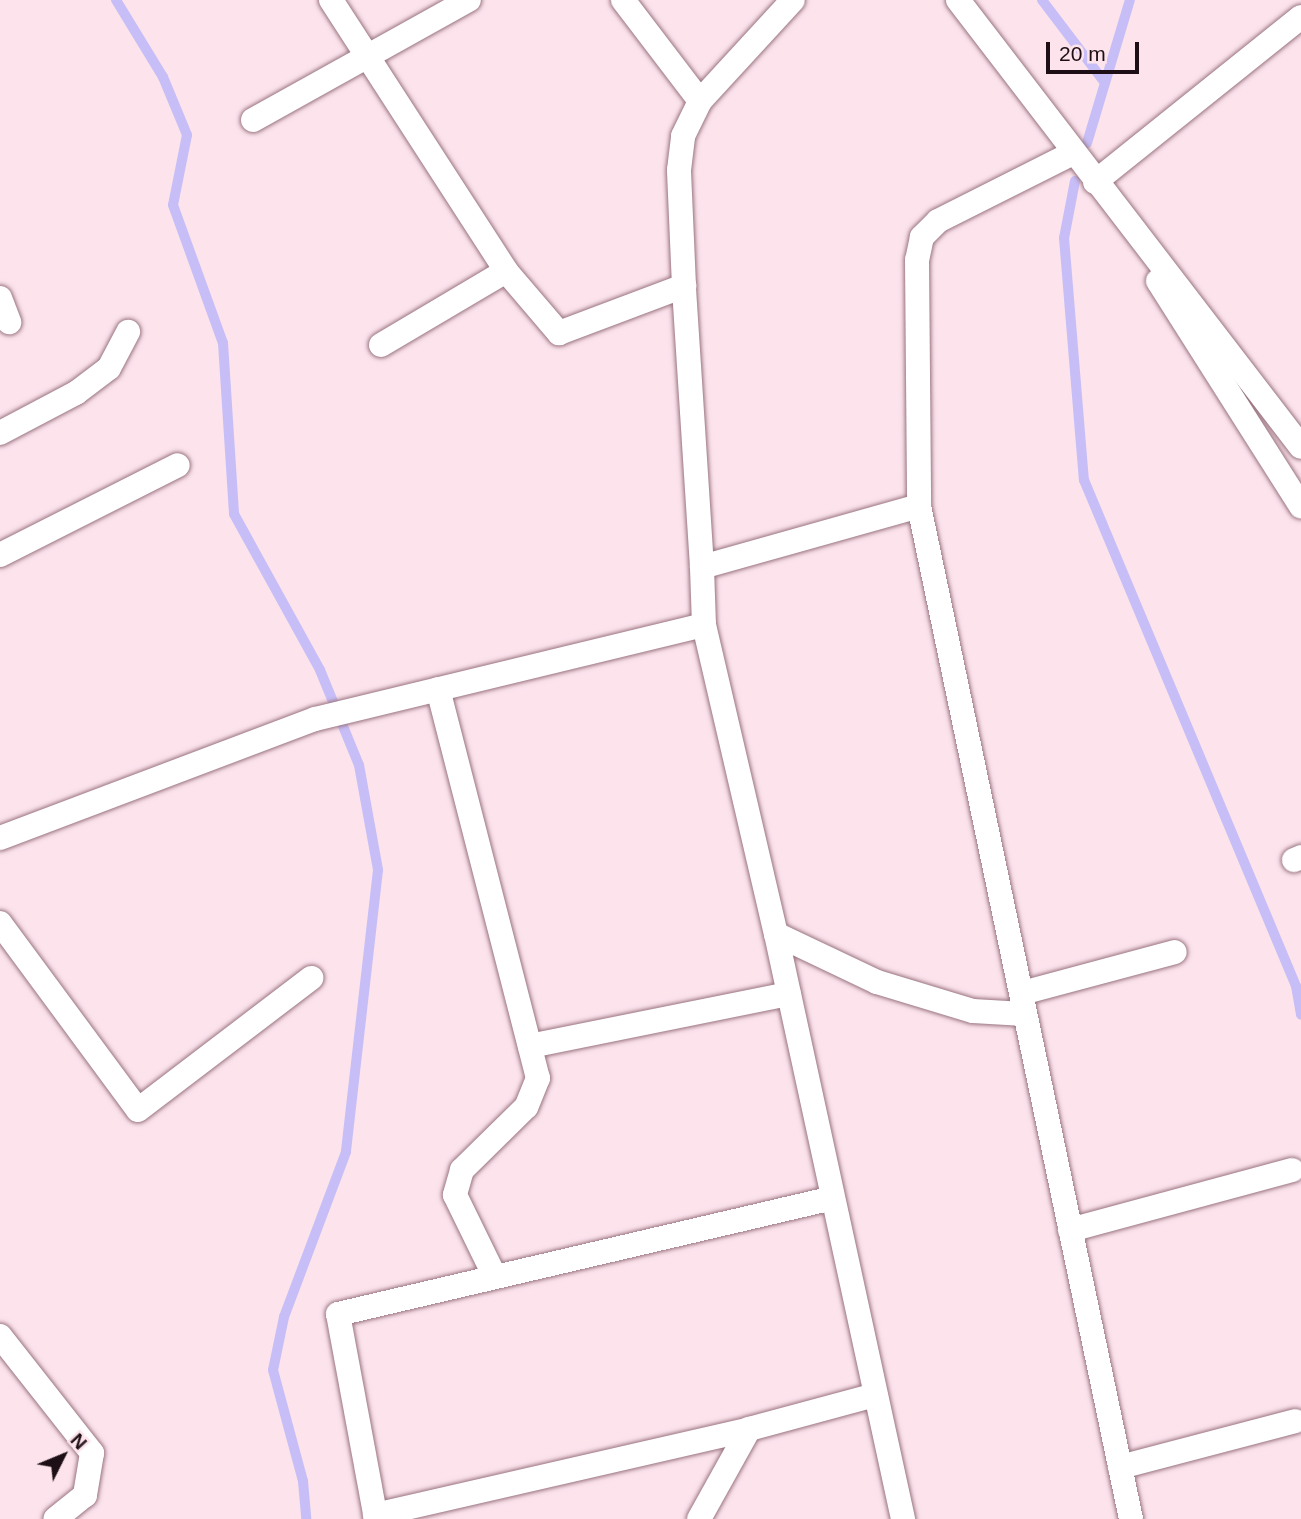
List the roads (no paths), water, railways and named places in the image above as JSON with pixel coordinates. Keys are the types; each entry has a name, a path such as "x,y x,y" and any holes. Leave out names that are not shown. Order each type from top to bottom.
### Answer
{"street":[{"path":"331,0 506,271 559,333 684,286"},
{"path":"253,120 469,0"},
{"path":"623,0 700,101"},
{"path":"793,0 700,101 683,135 679,170 704,625 776,934 903,1519"},
{"path":"958,0 1118,214 1301,447"},
{"path":"1095,182 1301,17"},
{"path":"1073,153 938,221 922,237 917,260 919,506 1131,1519"},
{"path":"1118,214 1202,355 1301,506"},
{"path":"381,345 506,271"},
{"path":"0,298 9,322"},
{"path":"0,433 76,393 109,368 128,332"},
{"path":"0,555 178,465"},
{"path":"702,567 919,506"},
{"path":"0,838 315,719 704,625"},
{"path":"438,688 538,1078 535,1092 526,1107 462,1170 455,1195 495,1275"},
{"path":"0,923 138,1110 311,978"},
{"path":"776,934 877,982 973,1011 1023,1004 1175,952"},
{"path":"530,1046 789,994"},
{"path":"1070,1230 1292,1170"},
{"path":"833,1198 495,1275 338,1314 376,1517 749,1429 876,1395"},
{"path":"0,1336 92,1452 85,1495 55,1519"},
{"path":"1120,1467 1295,1420"},
{"path":"699,1519 749,1429"}],"waterway":[{"path":"116,0 163,77 187,135 173,205 223,343 234,514 320,670 359,765 378,870 346,1152 284,1317 273,1370 303,1481 306,1519"},
{"path":"1042,0 1105,83"},
{"path":"1087,143 1130,0"},
{"path":"1075,181 1064,238 1084,480 1296,986 1301,1015"}]}
